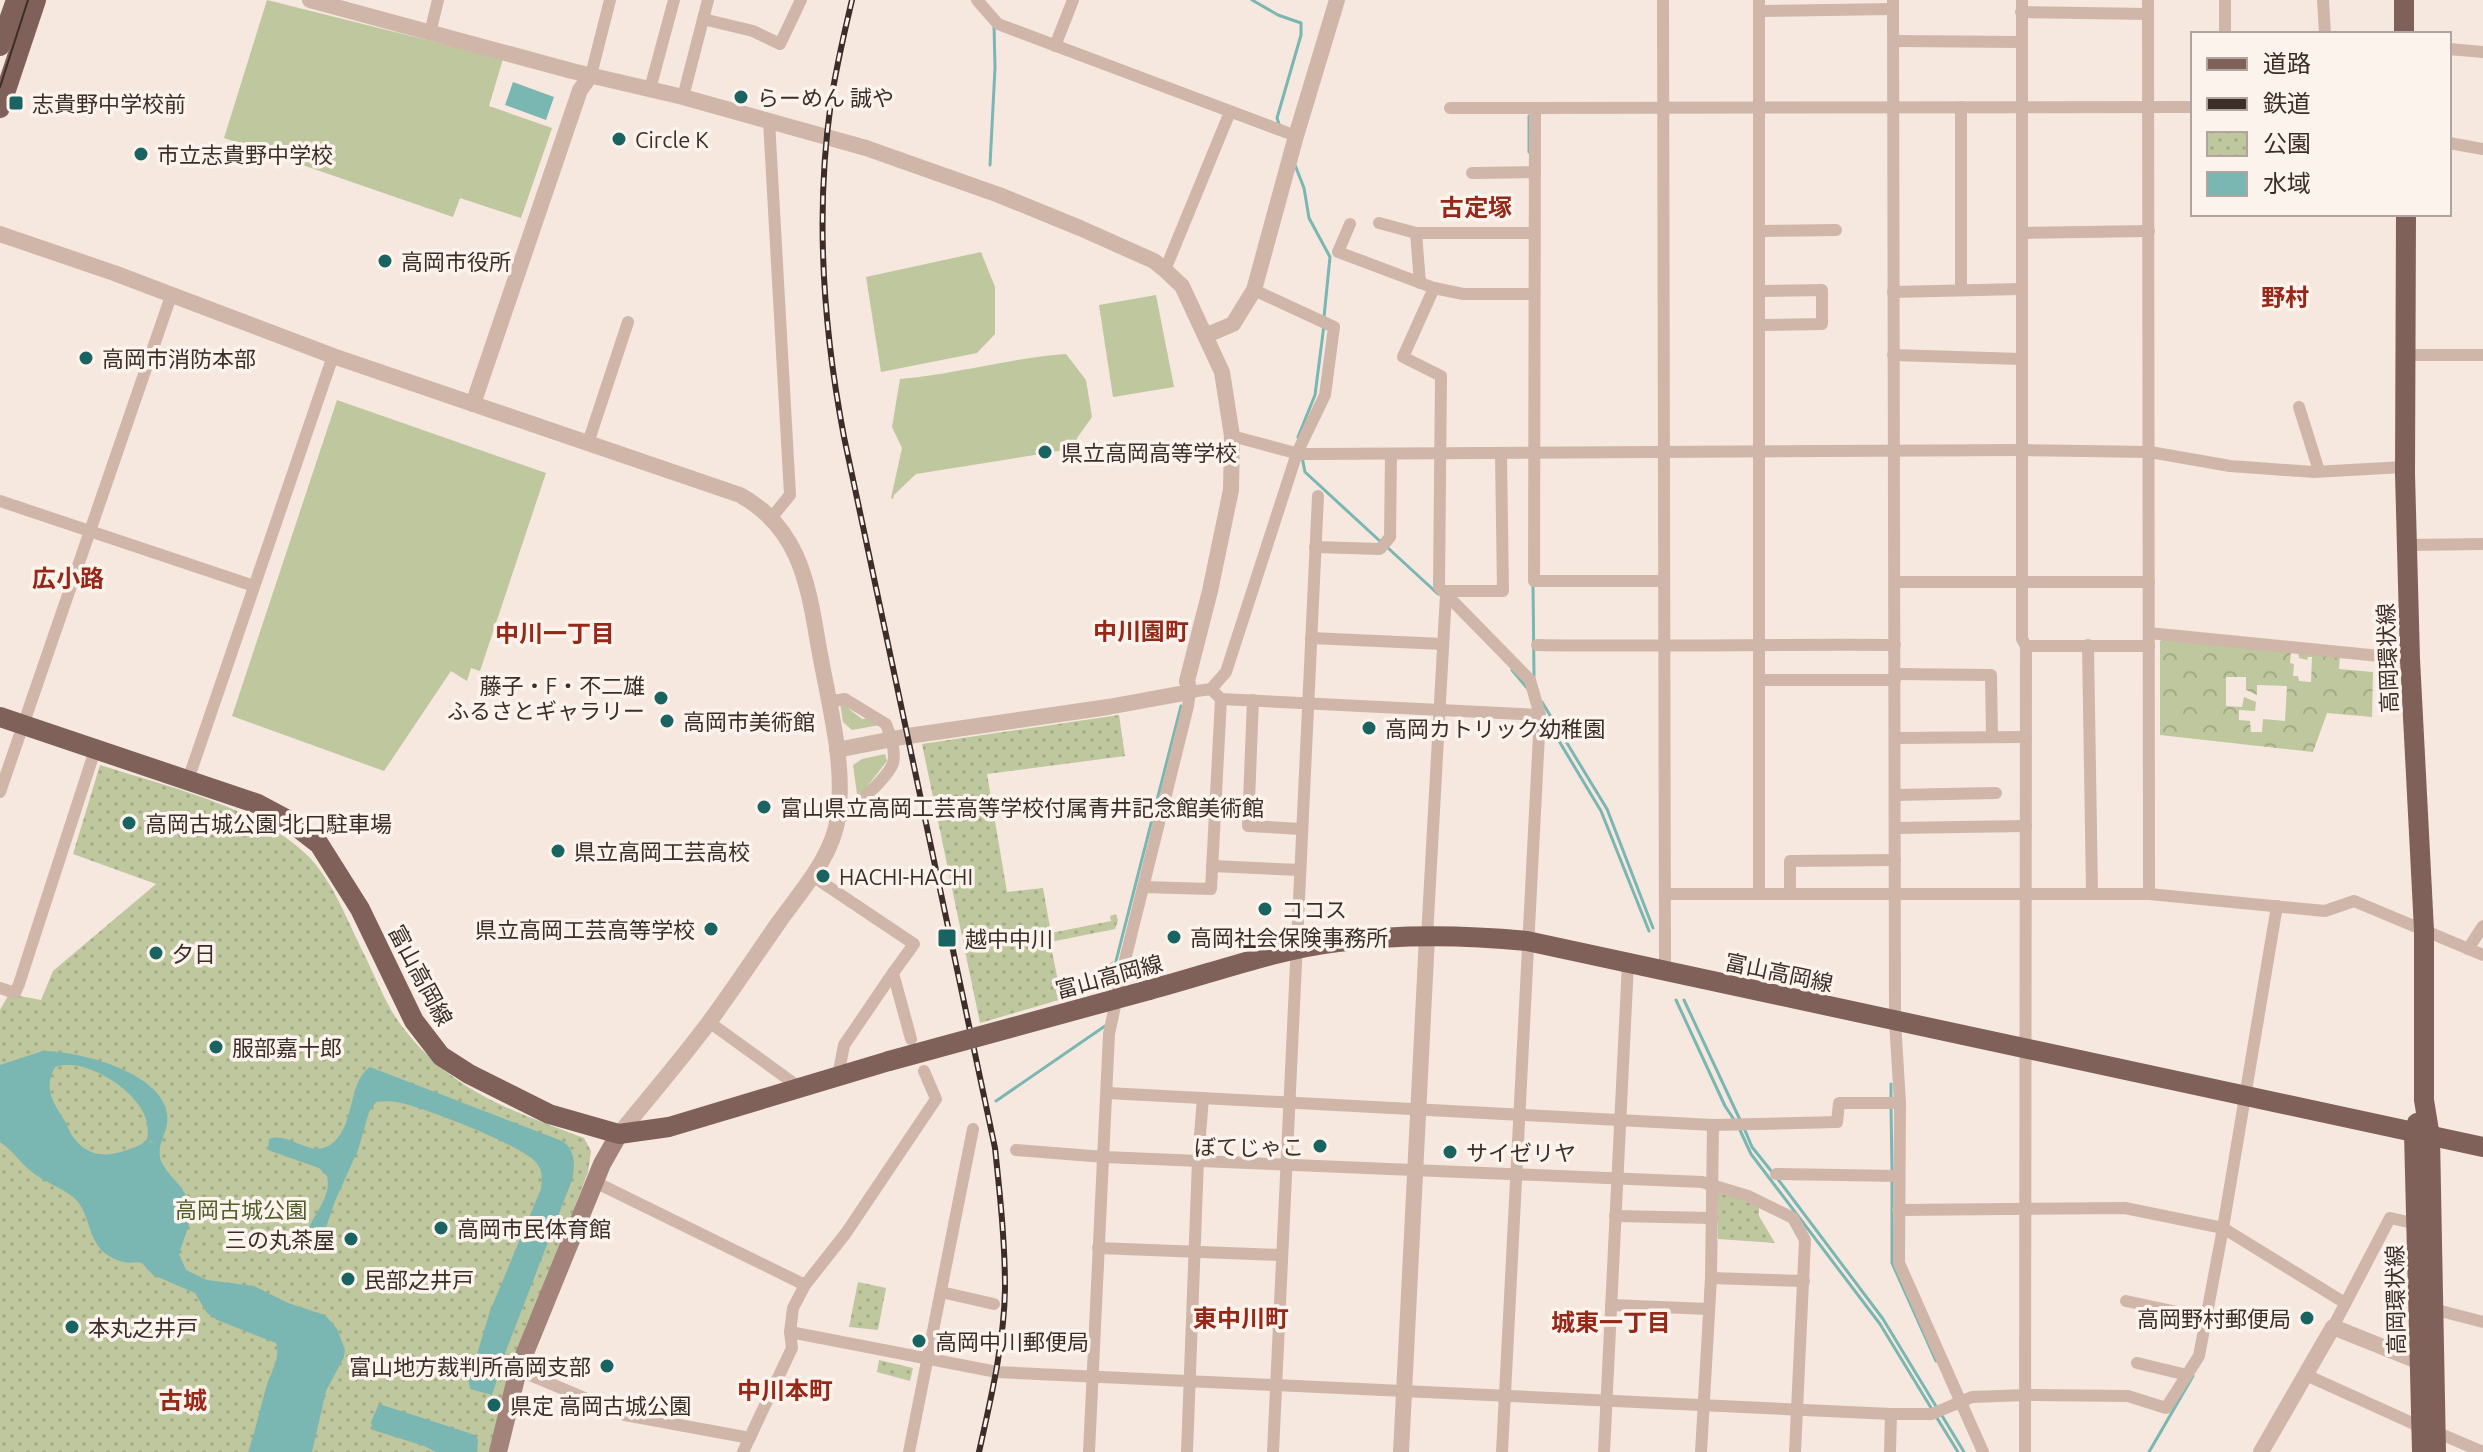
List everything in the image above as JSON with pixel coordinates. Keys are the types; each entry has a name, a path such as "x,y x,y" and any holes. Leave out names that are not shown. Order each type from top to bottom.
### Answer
{"main road":[{"path":"0,46 16,0"},
{"path":"0,108 8,59 36,0"},
{"path":"2404,0 2404,32"},
{"name":"高岡環状線","path":"2406,216 2404,467 2424,930 2424,1100 2417,1224 2431,1437 2422,1452"},
{"name":"富山高岡線","path":"0,717 258,804 288,820 319,844 346,884 414,1021 441,1056 469,1074 549,1114 619,1134 669,1127 889,1061 1297,950 1338,942 1463,935 1527,941 2483,1147"},
{"path":"498,1452 518,1370 602,1164 619,1134"},
{"name":"高岡環状線","path":"2422,1135 2433,1309 2427,1361"}],"street":[{"path":"310,0 866,148 999,195 1093,234 1154,261 1182,286 1222,372 1232,436 1231,490 1187,681 1190,692 1188,706 1109,1034 1089,1452"},
{"path":"430,33 438,0"},
{"path":"473,404 580,90 591,75 610,0"},
{"path":"650,89 674,0"},
{"path":"683,97 708,0"},
{"path":"703,19 753,31 780,44 801,0"},
{"path":"977,0 998,24 1296,136"},
{"path":"1055,46 1073,0"},
{"path":"1207,335 1233,324 1254,290 1337,0"},
{"path":"1663,0 1665,972"},
{"path":"2148,0 2149,894"},
{"path":"2225,0 2225,32"},
{"path":"2323,0 2325,32"},
{"path":"1759,893 1759,5 1893,4 1894,1103 1899,1176 1899,1263 1949,1406 1983,1452"},
{"path":"2025,1452 2026,646 2022,639 2022,6 2148,14"},
{"path":"1894,41 2022,42"},
{"path":"2451,49 2483,52"},
{"path":"1961,107 1961,290"},
{"path":"1450,108 2191,107"},
{"path":"1535,109 1534,581 1663,581"},
{"path":"1165,270 1230,112"},
{"path":"769,121 790,495 772,517"},
{"path":"2451,143 2483,149"},
{"path":"1472,173 1535,172"},
{"path":"1379,223 1416,233 1534,233"},
{"path":"1350,224 1338,252 1434,288 1463,294 1533,294"},
{"path":"1760,231 1836,230"},
{"path":"2022,233 2149,231"},
{"path":"1416,233 1420,283"},
{"path":"0,234 114,273 333,356 740,495 772,517 794,549 812,607 837,750 838,820 830,845 811,875 709,1022 619,1134"},
{"path":"1434,288 1403,357 1441,376 1439,587 1530,680 1540,715 1502,1452"},
{"path":"1893,292 2021,289"},
{"path":"1143,887 1211,889 1216,694 1301,450 1325,395 1334,327 1254,290"},
{"path":"1760,291 1822,290 1822,324 1760,325"},
{"path":"0,792 171,296"},
{"path":"588,443 628,322"},
{"path":"1893,355 2021,359"},
{"path":"2404,355 2483,355"},
{"path":"188,780 333,356"},
{"path":"2299,407 2319,471"},
{"path":"1232,436 1301,450 1391,454 2021,450 2150,452 2230,466 2319,471 2404,467"},
{"path":"1315,547 1380,549 1390,537 1391,454"},
{"path":"1444,592 1503,591 1501,454"},
{"path":"1273,1452 1318,496"},
{"path":"0,501 254,586"},
{"path":"2407,545 2483,544"},
{"path":"1895,582 2149,582"},
{"path":"1401,1452 1444,592"},
{"path":"1311,638 1443,644"},
{"path":"2026,646 2088,645 2149,639 2410,659"},
{"path":"1537,645 1895,645"},
{"path":"2088,645 2092,893"},
{"path":"1760,680 1991,675 1992,737"},
{"path":"837,750 1190,692 1307,704 1540,715"},
{"path":"828,702 845,699 886,724 891,739 893,764 863,801 838,820"},
{"path":"1253,700 1248,826 1301,829"},
{"path":"1895,738 2026,737"},
{"path":"0,988 15,993 19,984 95,750"},
{"path":"1895,795 1996,793"},
{"path":"1895,828 2026,826"},
{"path":"1790,893 1790,861 1895,860"},
{"path":"1212,866 1300,870"},
{"path":"811,875 914,944 844,1045 838,1076"},
{"path":"1665,894 2149,894 2325,911 2354,901 2483,955"},
{"path":"790,1332 997,1372 1891,1414 1949,1406 1972,1397 2026,1395 2128,1396 2166,1408 2199,1356 2226,1230 2244,1096 2277,906"},
{"path":"2468,949 2483,926"},
{"path":"1604,1452 1628,963"},
{"path":"893,973 911,1039"},
{"path":"709,1022 799,1087"},
{"path":"743,1452 792,1348 793,1308 805,1285 846,1233 936,1099 924,1071"},
{"path":"1107,1093 1713,1125 1837,1122 1839,1103 1894,1103"},
{"path":"1187,1452 1203,1098"},
{"path":"1701,1452 1711,1278 1713,1125"},
{"path":"909,1452 973,1129"},
{"path":"1016,1150 1104,1157 1702,1182 1748,1196 1793,1218 1805,1240 1795,1452"},
{"path":"1776,1174 1899,1176"},
{"path":"595,1182 805,1285"},
{"path":"1898,1210 2125,1208 2226,1230 2345,1303"},
{"path":"1615,1216 1713,1218"},
{"path":"2261,1452 2333,1327 2390,1218 2417,1224"},
{"path":"1098,1248 1281,1255"},
{"path":"1711,1278 1804,1281"},
{"path":"941,1292 994,1304"},
{"path":"2126,1301 2205,1318"},
{"path":"1611,1305 1708,1309"},
{"path":"2433,1309 2483,1322"},
{"path":"2333,1327 2427,1361"},
{"path":"2137,1363 2187,1375"},
{"path":"518,1370 625,1415 750,1438"},
{"path":"2306,1375 2431,1437 2483,1452"},
{"path":"1890,1452 1891,1414"}],"green space":[{"path":"267,0 503,59 489,106 552,128 521,218 460,198 453,217 224,138"},
{"path":"981,252 995,287 995,334 977,353 881,372 866,277"},
{"path":"1156,295 1174,387 1113,397 1099,305"},
{"path":"1066,354 1086,380 1092,417 1077,438 1078,448 916,474 891,498 902,448 892,427 900,379"},
{"path":"337,400 546,473 480,671 471,668 467,681 451,671 384,771 232,716"},
{"path":"2167,637 2340,655 2339,669 2373,672 2372,717 2327,713 2313,752 2160,735 2160,641","holes":["2291,652 2298,652 2299,658 2307,660 2312,657 2311,682 2299,681 2298,676 2293,676","2226,677 2246,677 2246,690 2257,695 2257,685 2287,686 2285,721 2263,719 2262,732 2251,732 2250,721 2239,720 2239,710 2255,711 2256,702 2244,697 2242,707 2226,706"]},
{"path":"840,703 848,703 849,709 862,719 869,718 880,725 852,730 843,722"},
{"path":"1119,715 1125,756 987,774 1007,892 1043,888 1051,933 1111,921 1110,916 1116,914 1115,929 1050,942 1058,981 1088,979 1113,961 1110,985 980,1023 922,744"},
{"path":"885,754 887,761 862,793 857,794 853,765 862,759"},
{"name":"高岡古城公園","path":"100,765 240,812 290,841 310,858 326,879 392,1012 423,1051 443,1069 485,1097 584,1138 591,1151 588,1172 516,1361 489,1452 0,1452 0,1010 9,994 41,1000 53,971 156,884 73,854"},
{"path":"1718,1184 1759,1196 1759,1216 1775,1243 1718,1239"},
{"path":"858,1282 886,1288 878,1330 849,1327"},
{"path":"879,1360 913,1368 910,1381 877,1372"}],"water":[{"path":"513,82 554,97 546,120 505,105"},
{"path":"43,1051 76,1055 135,1076 162,1099 167,1120 160,1149 161,1161 189,1203 190,1219 179,1254 186,1270 207,1280 254,1286 288,1303 325,1315 337,1329 345,1350 344,1357 326,1391 312,1452 248,1452 276,1359 276,1343 217,1320 207,1313 195,1293 153,1275 142,1263 124,1262 102,1250 73,1197 40,1178 0,1142 0,1065","holes":["66,1065 94,1071 129,1094 144,1115 148,1127 147,1139 155,1144 146,1140 124,1151 103,1154 90,1151 78,1143 51,1095 51,1075 55,1067"]},
{"path":"370,1067 562,1141 572,1153 572,1180 492,1395 470,1389 469,1381 490,1311 541,1189 538,1165 516,1148 452,1120 401,1103 376,1102 369,1112 358,1150 323,1236 312,1250 307,1249 307,1232 326,1196 327,1176 319,1168 268,1150 269,1139 276,1137 306,1147 330,1145 344,1128 358,1083"},
{"path":"379,1404 475,1435 477,1452 436,1452 373,1430 371,1422"}],"waterway":[{"path":"1252,0 1278,15 1301,23 1301,35 1277,118 1279,124"},
{"path":"990,165 994,25"},
{"path":"1529,116 1529,152"},
{"path":"1295,165 1304,188 1309,218 1330,257 1324,317"},
{"path":"1299,441 1315,395 1324,325"},
{"path":"1302,457 1305,472 1382,543"},
{"path":"1388,548 1438,594"},
{"path":"1533,584 1534,676"},
{"path":"1512,670 1528,689"},
{"path":"1542,702 1607,809 1653,928"},
{"path":"1114,984 1116,961 1181,706"},
{"path":"1544,716 1601,811 1649,931"},
{"path":"1676,1000 1725,1106 1735,1121"},
{"path":"1684,1000 1741,1122"},
{"path":"996,1101 1105,1026"},
{"path":"1891,1084 1891,1098"},
{"path":"1891,1106 1892,1170"},
{"path":"1739,1128 1751,1154 1880,1324 1933,1411"},
{"path":"1744,1128 1752,1147 1772,1172"},
{"path":"1777,1178 1883,1319 1937,1408"},
{"path":"1892,1178 1892,1263 1936,1361"},
{"path":"2149,1452 2193,1376"},
{"path":"1941,1414 1964,1452"},
{"path":"1937,1418 1958,1452"}],"tram line":[{"path":"0,87 28,0"}],"railway":[{"path":"852,0 835,76 826,144 823,186 826,312 844,437 995,1148 1005,1271 1004,1310 996,1371 979,1452"}],"place":[{"name":"らーめん 誠や","path":"741,97"},
{"name":"志貴野中学校前","path":"16,103"},
{"name":"Circle K","path":"619,139"},
{"name":"市立志貴野中学校","path":"141,154"},
{"name":"高岡市役所","path":"385,261"},
{"name":"高岡市消防本部","path":"86,358"},
{"name":"県立高岡高等学校","path":"1045,452"},
{"name":"藤子・F・不二雄 ふるさとギャラリー","path":"661,698"},
{"name":"高岡市美術館","path":"667,721"},
{"name":"高岡カトリック幼稚園","path":"1369,728"},
{"name":"富山県立高岡工芸高等学校付属青井記念館美術館","path":"764,807"},
{"name":"高岡古城公園 北口駐車場","path":"129,823"},
{"name":"県立高岡工芸高校","path":"558,851"},
{"name":"HACHI-HACHI","path":"823,876"},
{"name":"ココス","path":"1265,909"},
{"name":"県立高岡工芸高等学校","path":"711,929"},
{"name":"高岡社会保険事務所","path":"1174,937"},
{"name":"越中中川","path":"947,938"},
{"name":"夕日","path":"156,953"},
{"name":"服部嘉十郎","path":"216,1047"},
{"name":"ぼてじゃこ","path":"1320,1146"},
{"name":"サイゼリヤ","path":"1450,1152"},
{"name":"高岡市民体育館","path":"441,1228"},
{"name":"三の丸茶屋","path":"351,1239"},
{"name":"民部之井戸","path":"348,1279"},
{"name":"高岡野村郵便局","path":"2307,1318"},
{"name":"本丸之井戸","path":"72,1327"},
{"name":"高岡中川郵便局","path":"919,1341"},
{"name":"富山地方裁判所高岡支部","path":"607,1366"},
{"name":"県定 高岡古城公園","path":"494,1405"}],"district":[{"name":"古定塚","path":"1476,207"},
{"name":"野村","path":"2285,297"},
{"name":"広小路","path":"68,578"},
{"name":"中川園町","path":"1141,631"},
{"name":"中川一丁目","path":"555,633"},
{"name":"東中川町","path":"1241,1318"},
{"name":"城東一丁目","path":"1611,1322"},
{"name":"中川本町","path":"785,1390"},
{"name":"古城","path":"183,1400"}]}
